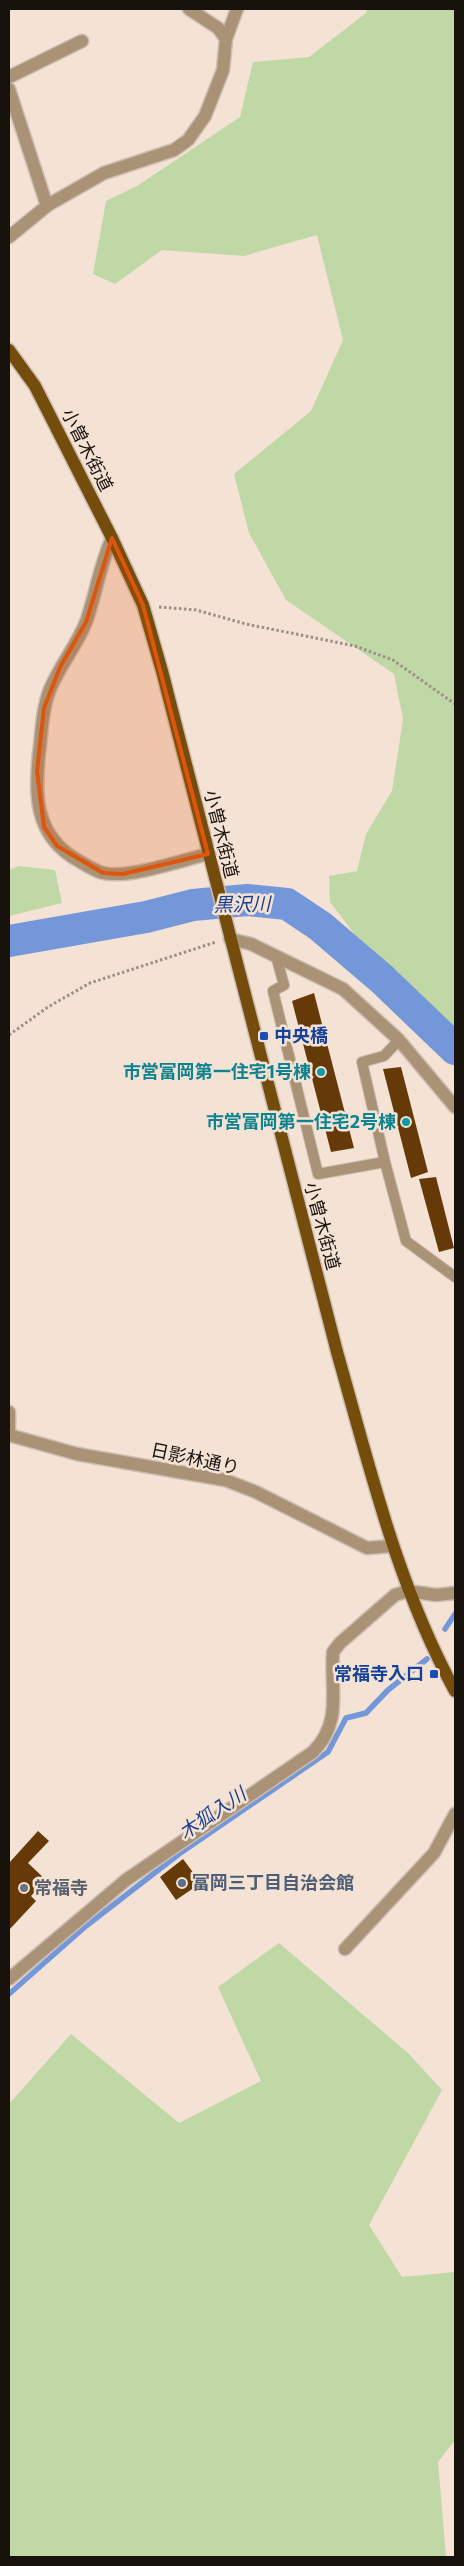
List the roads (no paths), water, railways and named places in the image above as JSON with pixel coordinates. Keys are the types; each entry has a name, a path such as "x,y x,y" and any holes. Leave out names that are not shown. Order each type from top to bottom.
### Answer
{"main road":[{"name":"小曽木街道","path":"9,350 35,386 112,538 143,605 162,671 337,1352 392,1546 408,1592 455,1691"}],"street":[{"path":"189,9 218,28 226,39"},
{"path":"9,237 47,206 104,173 174,150 188,140 205,116 223,70 226,39 237,9"},
{"path":"9,77 82,41"},
{"path":"9,88 47,206"},
{"path":"112,538 101,565 86,622 60,667 44,708 37,771 38,803 44,827 57,846 64,852 103,873 123,874 208,854"},
{"path":"229,935 342,989 399,1040 455,1107"},
{"path":"9,1412 9,1434"},
{"name":"日影林通り","path":"9,1434 77,1454 225,1480 256,1492 367,1548 392,1546"},
{"path":"9,1979 126,1880 313,1752 325,1738 332,1717 332,1652 381,1606 395,1595 408,1592 436,1595 455,1593"},
{"path":"344,1949 434,1853 455,1814"}],"lane":[{"path":"276,956 284,985 273,991 318,1174 385,1162"},
{"path":"399,1040 384,1056 362,1062 385,1162 406,1241 455,1277"}],"waterway":[{"name":"黒沢川","path":"9,941 146,917 193,905 247,900 287,904 320,926 382,979 455,1049"},
{"name":"木狐入川","path":"445,1629 455,1614"},
{"name":"木狐入川","path":"9,1994 86,1926 179,1854 328,1752 346,1718 366,1713 388,1690 427,1659"}],"place":[{"name":"中央橋","path":"264,1036"},
{"name":"市営富岡第一住宅1号棟","path":"321,1072"},
{"name":"市営富岡第一住宅2号棟","path":"406,1122"},
{"name":"常福寺入口","path":"434,1674"},
{"name":"富岡三丁目自治会館","path":"182,1883"},
{"name":"常福寺","path":"24,1888"}]}
